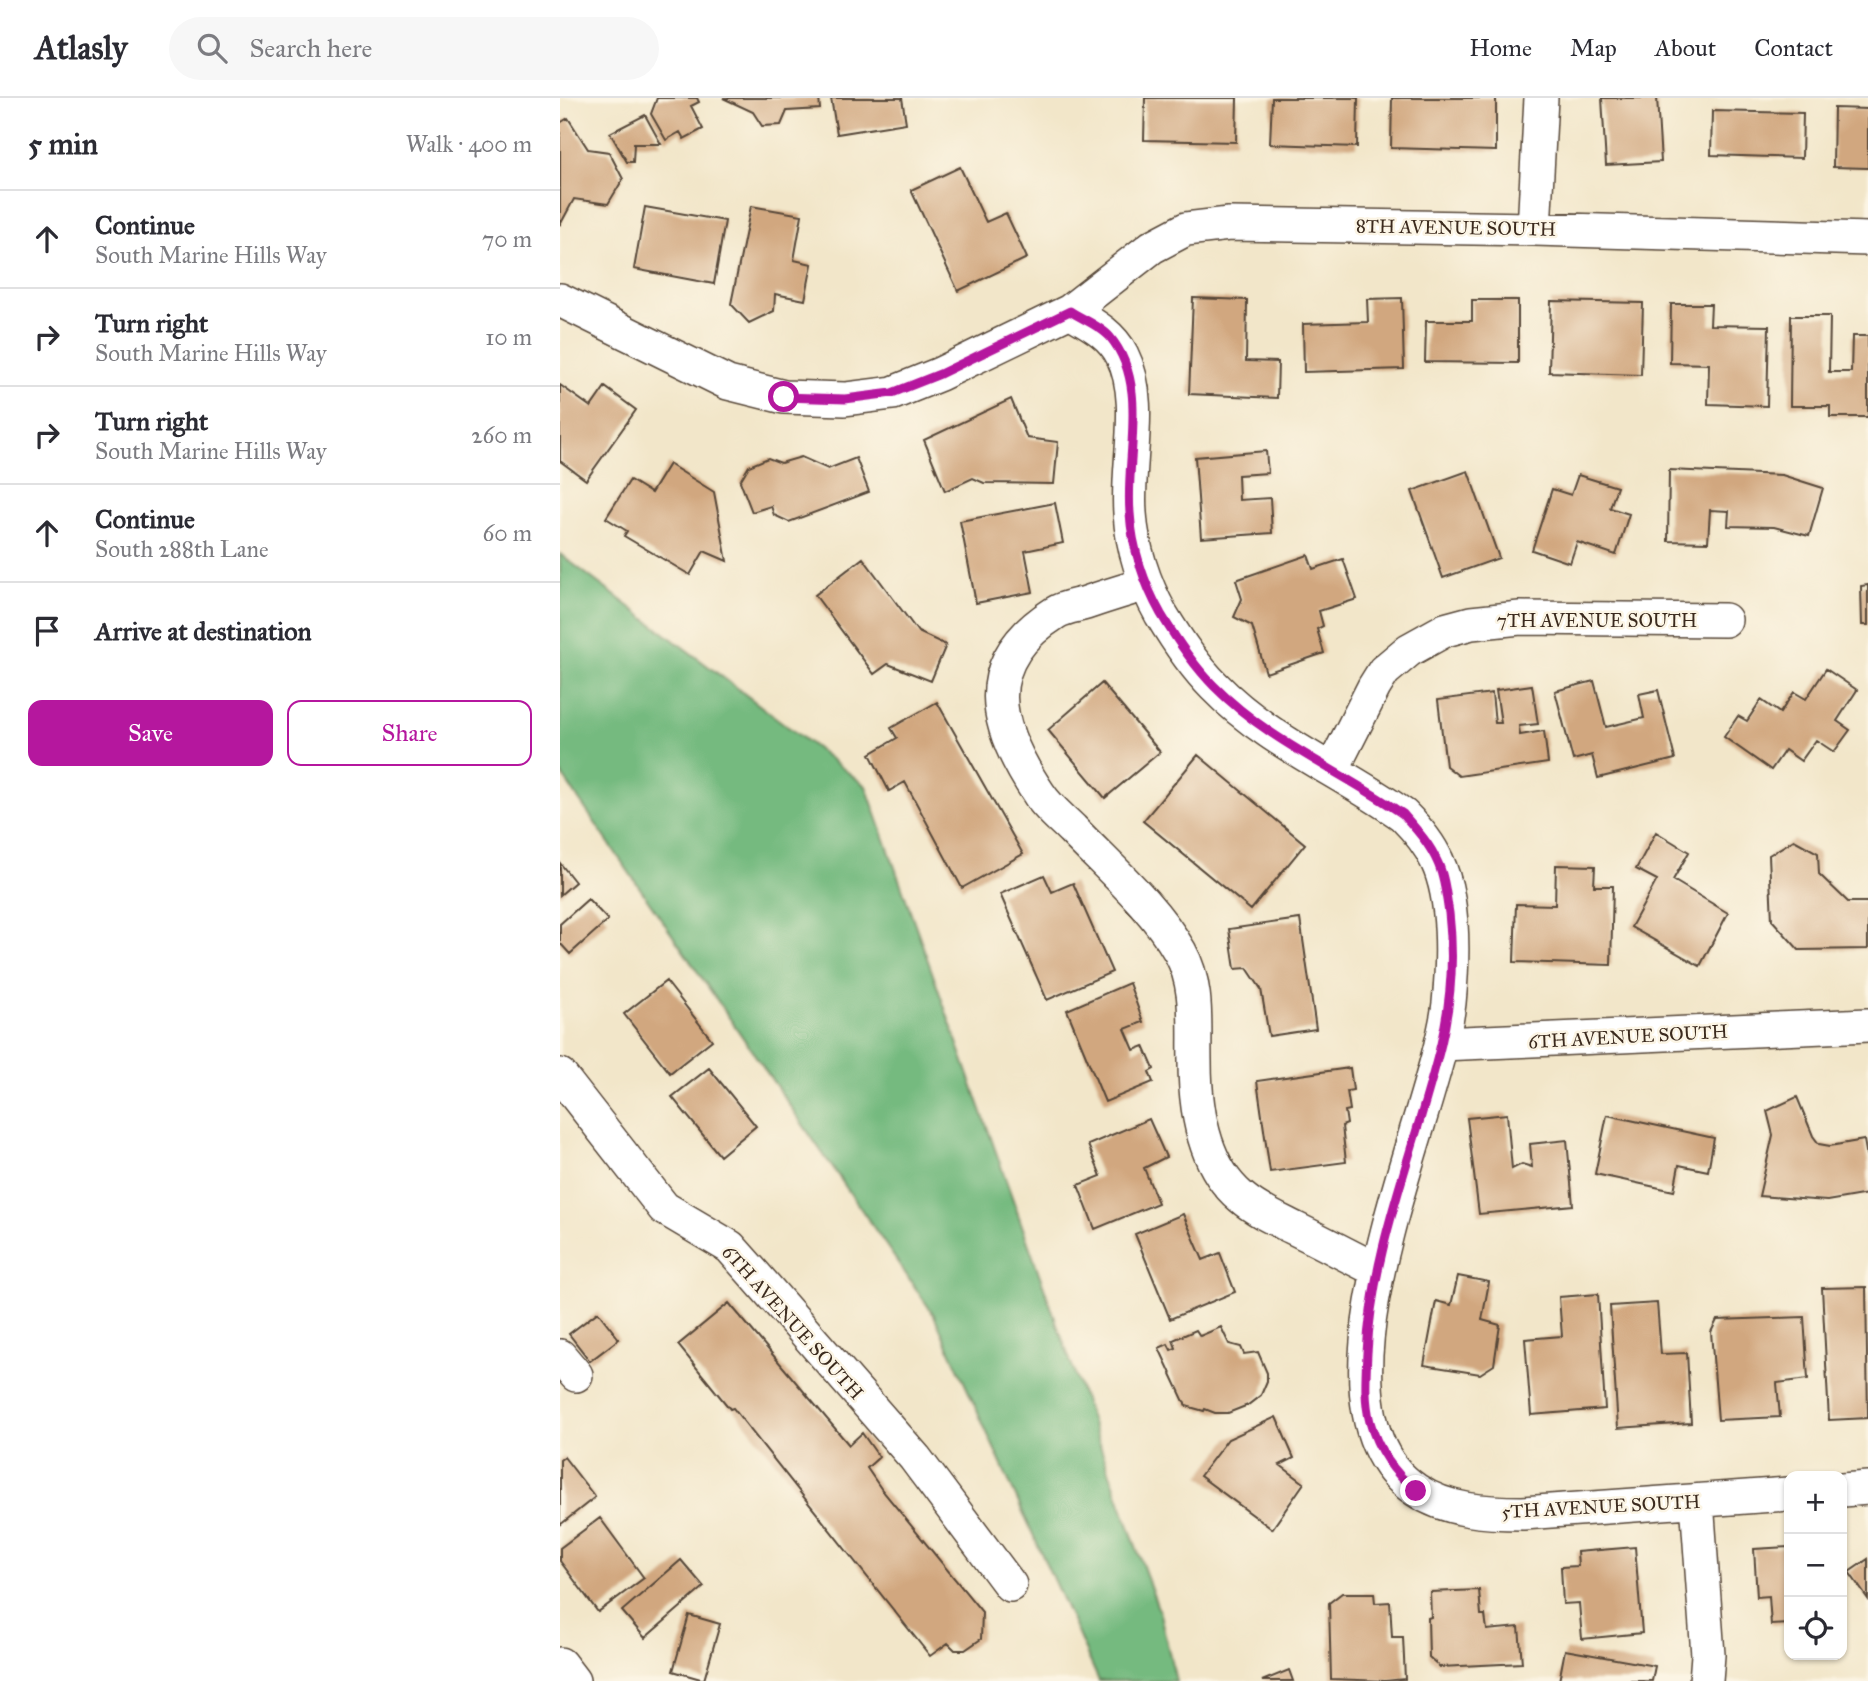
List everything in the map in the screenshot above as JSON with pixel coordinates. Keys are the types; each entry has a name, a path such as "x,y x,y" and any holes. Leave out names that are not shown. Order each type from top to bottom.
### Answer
{"street":[{"path":"1534,229 1541,98"},
{"name":"8TH AVENUE SOUTH","path":"560,300 728,383 784,397 845,399 892,393 940,374 1070,311 1152,247 1186,229 1228,224 1534,229 1868,239"},
{"path":"1070,311 1108,334 1122,354 1130,375 1133,401 1130,513 1146,584 1183,648 1215,687 1262,726 1403,814 1422,835 1438,863 1446,892 1450,926 1449,1004 1441,1044 1377,1270 1240,1197 1218,1170 1204,1138 1198,1105 1195,1063 1196,1005 1181,953 1154,914 1040,796 1006,733 1000,712 1003,675 1011,655 1025,636 1057,611 1146,584"},
{"name":"7TH AVENUE SOUTH","path":"1332,770 1384,671 1409,650 1445,629 1471,623 1520,618 1725,620"},
{"name":"6TH AVENUE SOUTH","path":"1441,1044 1868,1025"},
{"name":"6TH AVENUE SOUTH","path":"560,1075 664,1208 730,1247 754,1273 915,1458 1010,1586"},
{"name":"5TH AVENUE SOUTH","path":"1377,1270 1366,1368 1369,1420 1385,1459 1416,1491 1439,1502 1492,1513 1784,1494"},
{"path":"1847,1490 1868,1488"},
{"path":"1697,1501 1708,1655 1706,1681"},
{"path":"560,1664 573,1681"}],"green space":[{"path":"560,554 866,786 1160,1614 1176,1681 1099,1681 934,1315 560,772"}],"building":[{"path":"657,98 697,98 699,102 691,106 703,129 684,139 680,132 666,140 651,114"},
{"path":"723,98 819,98 820,109 787,111 781,125 762,126 753,112"},
{"path":"831,98 902,98 906,123 837,134"},
{"path":"1145,98 1237,98 1236,142 1144,140"},
{"path":"1272,98 1358,98 1357,147 1270,144"},
{"path":"1392,98 1496,98 1496,151 1391,148"},
{"path":"1602,98 1657,98 1661,162 1606,165"},
{"path":"1834,108 1868,109 1868,168 1833,167"},
{"path":"1712,111 1803,113 1802,158 1711,155"},
{"path":"645,115 661,144 634,144 633,162 627,162 610,133"},
{"path":"568,118 588,149 609,152 623,179 608,204 574,199 560,225 560,123"},
{"path":"960,167 986,222 1006,213 1027,258 958,291 911,190"},
{"path":"751,206 802,215 794,260 812,264 805,300 775,294 774,311 749,323 731,304"},
{"path":"645,207 725,221 714,284 634,269"},
{"path":"1193,298 1247,300 1246,361 1278,362 1277,398 1189,394"},
{"path":"1402,298 1404,369 1304,372 1303,324 1368,322 1367,299"},
{"path":"1472,300 1518,300 1518,363 1425,362 1426,321 1472,321"},
{"path":"1551,301 1643,303 1641,375 1549,372"},
{"path":"1671,304 1711,304 1710,325 1769,326 1767,406 1708,404 1709,364 1670,363"},
{"path":"1791,316 1830,316 1829,372 1851,372 1852,336 1868,336 1868,417 1830,417 1830,406 1790,406"},
{"path":"560,385 591,407 605,387 636,410 586,480 560,461"},
{"path":"1011,399 1027,438 1058,442 1054,484 984,483 973,478 945,491 924,440"},
{"path":"1266,451 1268,473 1238,475 1239,500 1270,498 1272,533 1201,538 1195,457"},
{"path":"801,457 828,469 856,458 869,492 789,522 774,515 771,506 752,512 740,481 749,466 768,458 781,463"},
{"path":"669,464 714,492 727,561 704,551 690,575 624,536 627,531 606,518 630,480 651,493"},
{"path":"1669,470 1782,475 1823,488 1809,536 1774,527 1728,526 1729,511 1710,510 1708,542 1668,541"},
{"path":"1468,471 1499,558 1443,578 1412,491"},
{"path":"1578,475 1617,487 1610,508 1629,514 1616,555 1577,542 1570,563 1532,550 1552,489 1571,495"},
{"path":"1055,503 1063,543 1025,551 1033,592 976,603 960,521"},
{"path":"1308,555 1313,569 1343,559 1357,599 1319,611 1323,626 1317,629 1324,653 1266,673 1252,626 1234,617 1242,599 1236,580"},
{"path":"863,558 918,632 946,645 931,681 888,664 874,674 815,595"},
{"path":"1868,585 1868,625 1862,625 1861,586"},
{"path":"1826,669 1857,690 1837,721 1850,730 1834,752 1816,740 1801,761 1785,750 1771,770 1724,737 1738,716 1747,721 1761,700 1780,713 1794,692 1806,699"},
{"path":"1594,681 1606,727 1644,718 1639,694 1658,690 1675,759 1598,778 1592,755 1573,760 1555,691"},
{"path":"1102,683 1160,752 1105,798 1048,730"},
{"path":"1532,685 1538,724 1519,726 1520,735 1544,731 1548,763 1459,776 1446,766 1438,700 1492,693 1495,723 1501,723 1496,690"},
{"path":"937,702 1023,854 962,888 905,782 889,791 870,754 897,738 891,728"},
{"path":"1198,755 1305,844 1251,910 1143,821"},
{"path":"1656,832 1689,852 1673,880 1728,913 1700,966 1631,927 1657,880 1636,869"},
{"path":"1794,840 1818,853 1819,874 1848,902 1868,902 1868,949 1799,950 1772,920 1769,855"},
{"path":"560,863 575,882 560,895"},
{"path":"1556,865 1595,866 1594,886 1613,886 1611,965 1514,962 1516,904 1555,905"},
{"path":"1044,875 1052,892 1073,883 1112,972 1047,1000 1000,894"},
{"path":"588,899 608,920 570,954 560,943 560,924"},
{"path":"1300,919 1316,1029 1269,1036 1261,989 1247,968 1235,969 1229,929"},
{"path":"666,981 712,1040 670,1073 624,1014"},
{"path":"1129,983 1143,1022 1125,1029 1134,1050 1144,1046 1154,1069 1149,1072 1153,1082 1105,1102 1067,1010"},
{"path":"709,1068 756,1126 720,1156 672,1097"},
{"path":"1350,1068 1353,1090 1347,1091 1350,1110 1345,1111 1347,1124 1342,1126 1346,1162 1270,1172 1257,1081"},
{"path":"1797,1097 1819,1144 1830,1146 1864,1140 1868,1163 1868,1194 1827,1201 1759,1196 1773,1135 1767,1111"},
{"path":"1507,1114 1512,1169 1522,1164 1532,1167 1530,1144 1567,1140 1573,1205 1479,1214 1467,1118"},
{"path":"1607,1115 1714,1138 1708,1171 1679,1165 1674,1191 1595,1174"},
{"path":"1149,1119 1166,1157 1144,1168 1158,1203 1095,1229 1078,1185 1101,1176 1088,1145"},
{"path":"1183,1214 1203,1260 1220,1253 1235,1292 1170,1319 1135,1234"},
{"path":"1458,1276 1489,1282 1482,1320 1500,1325 1494,1365 1480,1374 1424,1365 1436,1301 1451,1305"},
{"path":"1866,1287 1868,1418 1829,1420 1822,1288"},
{"path":"1598,1294 1605,1409 1531,1415 1525,1339 1562,1336 1559,1297"},
{"path":"729,1303 849,1445 862,1433 879,1457 867,1468 982,1612 981,1639 965,1650 955,1650 948,1643 930,1656 733,1408 730,1409 678,1345"},
{"path":"1657,1303 1661,1354 1687,1353 1691,1423 1618,1428 1610,1306"},
{"path":"598,1312 619,1339 590,1361 569,1334"},
{"path":"1804,1317 1808,1379 1777,1383 1780,1417 1718,1420 1711,1332 1717,1320"},
{"path":"1221,1327 1229,1344 1241,1347 1244,1354 1258,1352 1267,1373 1267,1381 1261,1395 1248,1405 1228,1413 1215,1413 1186,1406 1159,1348 1168,1344 1171,1350 1176,1348 1173,1340 1196,1330 1200,1336"},
{"path":"1276,1417 1294,1458 1280,1465 1304,1483 1272,1529 1200,1476 1228,1439"},
{"path":"564,1457 595,1497 560,1525 560,1460"},
{"path":"600,1518 644,1578 598,1612 560,1561 560,1548"},
{"path":"1635,1547 1642,1633 1582,1639 1579,1603 1563,1604 1561,1567 1578,1566 1577,1552"},
{"path":"1784,1547 1784,1624 1771,1625 1769,1596 1757,1597 1754,1549"},
{"path":"1868,1559 1868,1599 1849,1572"},
{"path":"681,1560 704,1587 645,1638 622,1611"},
{"path":"1479,1590 1481,1615 1485,1615 1487,1630 1519,1627 1522,1663 1440,1667 1429,1657 1430,1592"},
{"path":"1342,1593 1374,1593 1375,1603 1390,1602 1392,1637 1403,1637 1405,1679 1331,1679 1329,1603"},
{"path":"689,1615 720,1624 704,1680 673,1671"},
{"path":"1565,1650 1655,1666 1652,1681 1559,1681"},
{"path":"1289,1670 1293,1681 1262,1681"}],"route":[{"path":"784,397 845,399 892,393 940,374 1070,311 1108,334 1122,354 1130,375 1133,401 1130,513 1146,584 1161,613 1197,668 1237,707 1262,726 1403,814 1422,835 1438,863 1446,892 1451,962 1449,1004 1441,1044 1377,1270 1367,1338 1366,1368 1369,1420 1377,1442 1385,1459 1416,1491"}]}
